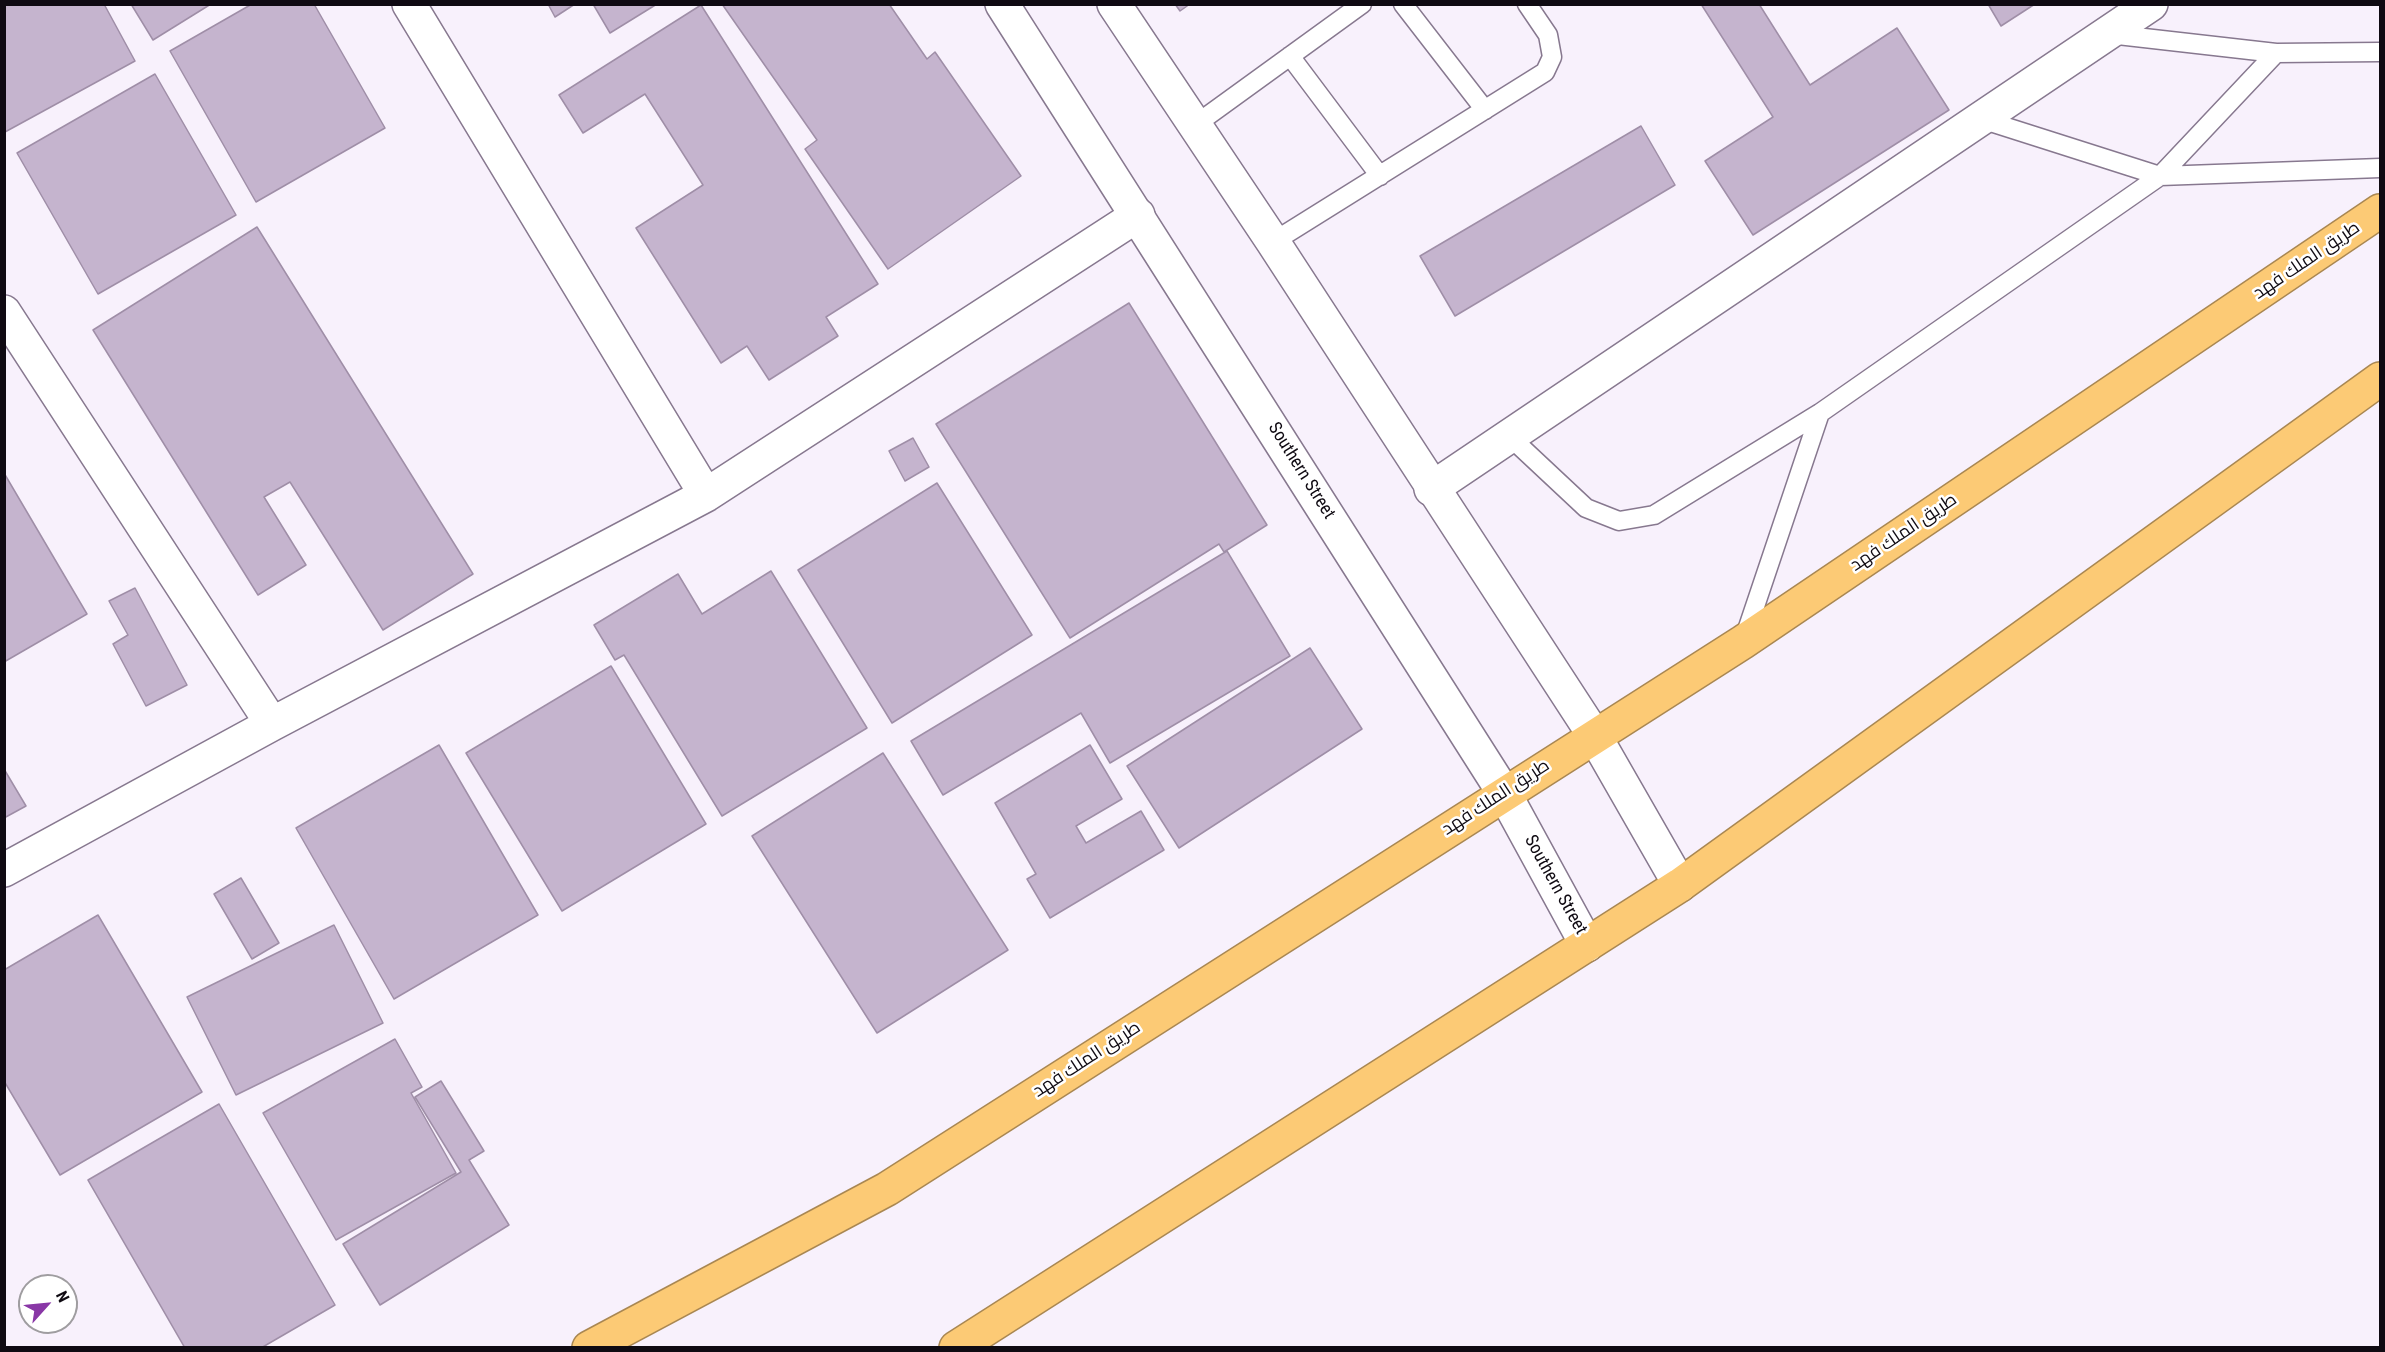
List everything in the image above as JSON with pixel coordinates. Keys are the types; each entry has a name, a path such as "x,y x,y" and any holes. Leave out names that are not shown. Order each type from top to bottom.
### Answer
{"highway":[{"name":"طريق الملك فهد","path":"589,1347 886,1189 1743,642 2380,211"},
{"path":"956,1347 1680,885 2380,379"}],"street":[{"path":"409,4 706,495"},
{"name":"Southern Street","path":"1002,4 1504,793 1587,945"},
{"path":"1114,4 1273,242 1431,489 1594,735 1680,885"},
{"path":"1431,489 2151,4"},
{"path":"4,870 272,724 706,495 1138,215"},
{"path":"4,312 272,724"}],"lane":[{"path":"1195,125 1362,4"},
{"path":"1403,4 1485,110"},
{"path":"1273,242 1545,72 1552,57 1548,35 1527,4"},
{"path":"2108,34 2276,52 2380,52"},
{"path":"1508,435 1586,508 1619,521 1654,515 1820,413 2160,176 2276,52"},
{"path":"1290,56 1380,176"},
{"path":"1981,119 2160,176 2380,168"},
{"path":"1743,642 1820,413"}],"building":[{"path":"4,4 104,4 135,61 5,132"},
{"path":"131,4 211,4 153,40"},
{"path":"252,4 314,4 385,128 256,202 170,51"},
{"path":"548,4 575,4 555,17"},
{"path":"593,4 657,4 610,33"},
{"path":"722,4 889,4 927,59 935,52 1021,176 888,269 805,149 817,140"},
{"path":"1175,4 1190,4 1180,11"},
{"path":"1701,4 1759,4 1810,85 1897,28 1949,110 1753,235 1705,161 1773,117"},
{"path":"1988,4 2035,4 2001,26"},
{"path":"701,5 878,284 826,317 838,336 769,380 747,346 721,363 636,228 703,185 645,94 583,133 559,95"},
{"path":"155,74 236,215 98,294 17,153"},
{"path":"1641,126 1675,185 1455,316 1420,256"},
{"path":"257,227 473,574 383,630 290,482 264,497 306,565 258,595 93,330"},
{"path":"1129,303 1267,525 1224,552 1219,544 1070,638 936,424"},
{"path":"913,438 929,467 905,481 889,451"},
{"path":"4,473 87,614 4,662"},
{"path":"937,483 1032,635 892,723 798,570"},
{"path":"1227,551 1290,656 1110,763 1081,713 943,795 911,741"},
{"path":"771,571 867,728 722,816 624,655 615,660 594,625 678,574 702,614"},
{"path":"135,588 187,685 146,706 113,644 128,635 109,601"},
{"path":"1310,648 1362,729 1179,848 1127,766"},
{"path":"611,666 706,824 562,911 466,753"},
{"path":"439,745 538,915 394,999 296,828"},
{"path":"1090,745 1122,799 1076,826 1086,843 1141,811 1164,850 1050,918 1027,879 1036,874 995,803"},
{"path":"883,753 1008,950 877,1033 752,836"},
{"path":"4,769 26,806 4,818"},
{"path":"241,878 279,943 252,959 214,894"},
{"path":"98,915 202,1092 60,1175 4,1081 4,970"},
{"path":"334,925 383,1023 236,1095 187,997"},
{"path":"395,1039 422,1087 411,1093 456,1173 336,1240 263,1113"},
{"path":"441,1081 484,1151 469,1160 509,1225 380,1305 343,1244 461,1172 415,1097"},
{"path":"219,1104 335,1305 261,1348 185,1348 88,1180"}]}
